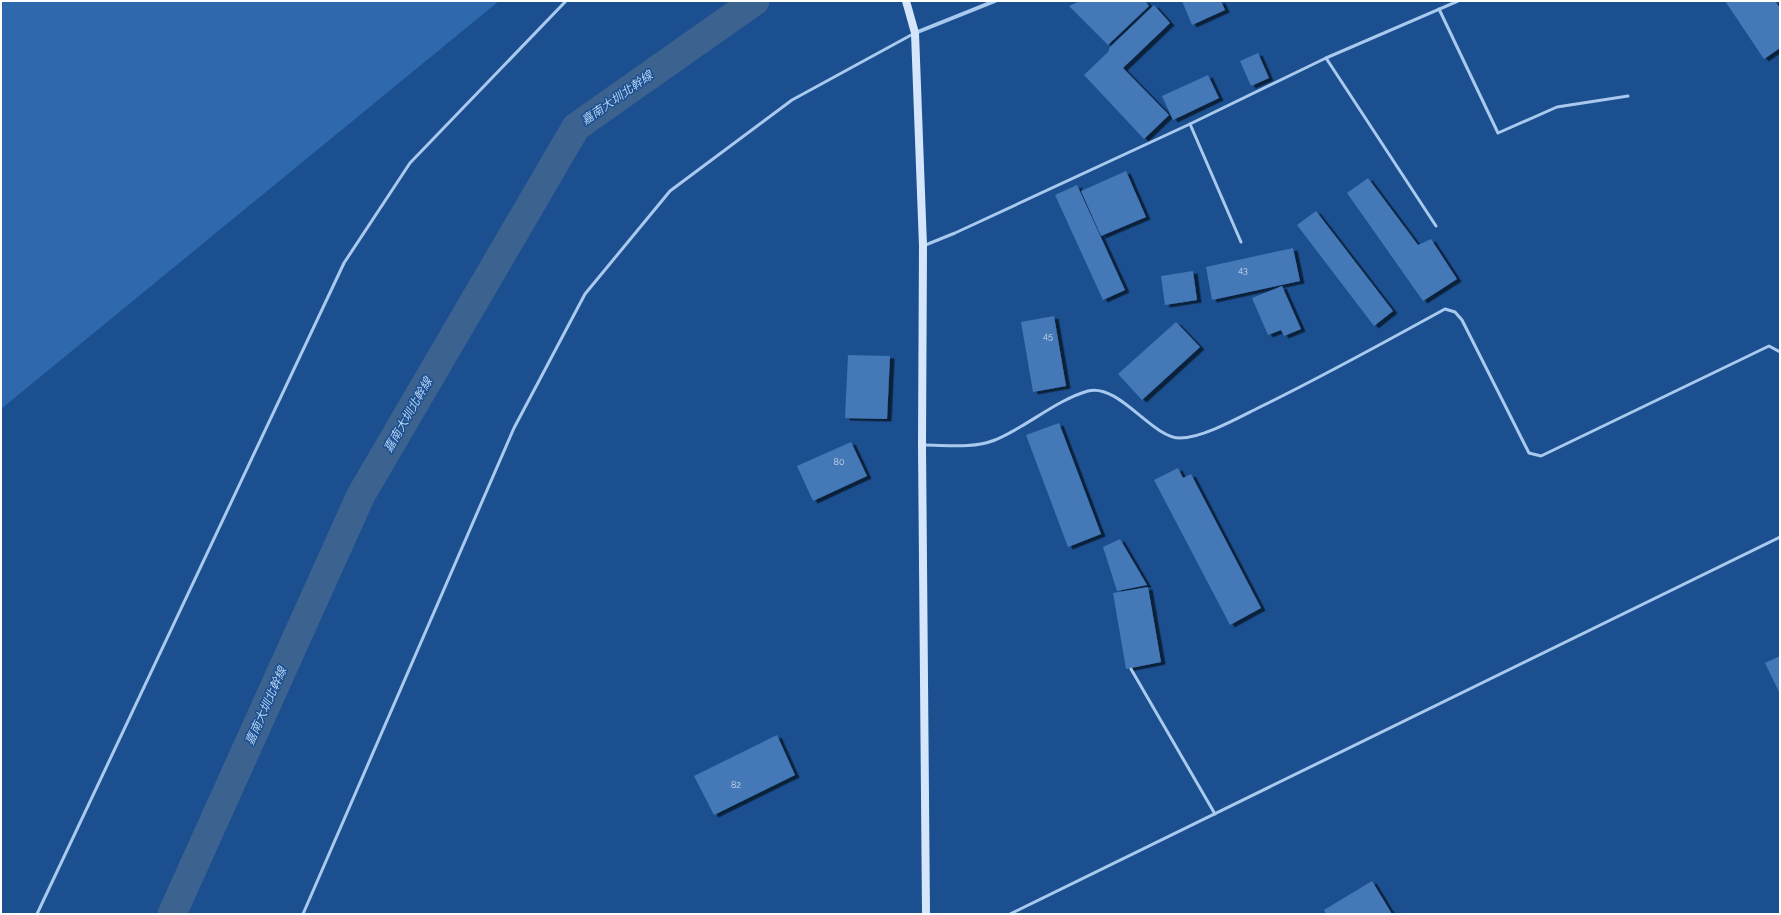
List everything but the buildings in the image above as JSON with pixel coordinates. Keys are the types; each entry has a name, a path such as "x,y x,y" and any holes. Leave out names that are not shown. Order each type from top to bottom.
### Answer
{"main road":[{"path":"908,5 915,33 923,246 922,445 926,914"}],"street":[{"path":"915,33 995,1"}],"lane":[{"path":"37,914 344,263 410,163 566,1"},
{"path":"923,246 955,233 1190,124 1326,58 1458,1"},
{"path":"1440,9 1498,133 1557,107 1628,96"},
{"path":"303,914 514,428 585,294 670,191 792,100 915,33"},
{"path":"1326,58 1436,226"},
{"path":"1190,124 1241,242"},
{"path":"922,445 972,446 995,440 1061,404 1089,391 1107,392 1164,433 1178,438 1192,437 1230,422 1318,379 1445,309 1455,312 1462,320 1529,453 1541,456 1769,346 1780,352"},
{"path":"1010,914 1780,537"},
{"path":"1131,670 1215,814"}],"shaded area":[{"path":"1,1 499,1 1,409"}],"waterway":[{"name":"嘉南大圳北幹線","path":"172,914 361,495 576,127 755,1"}]}
